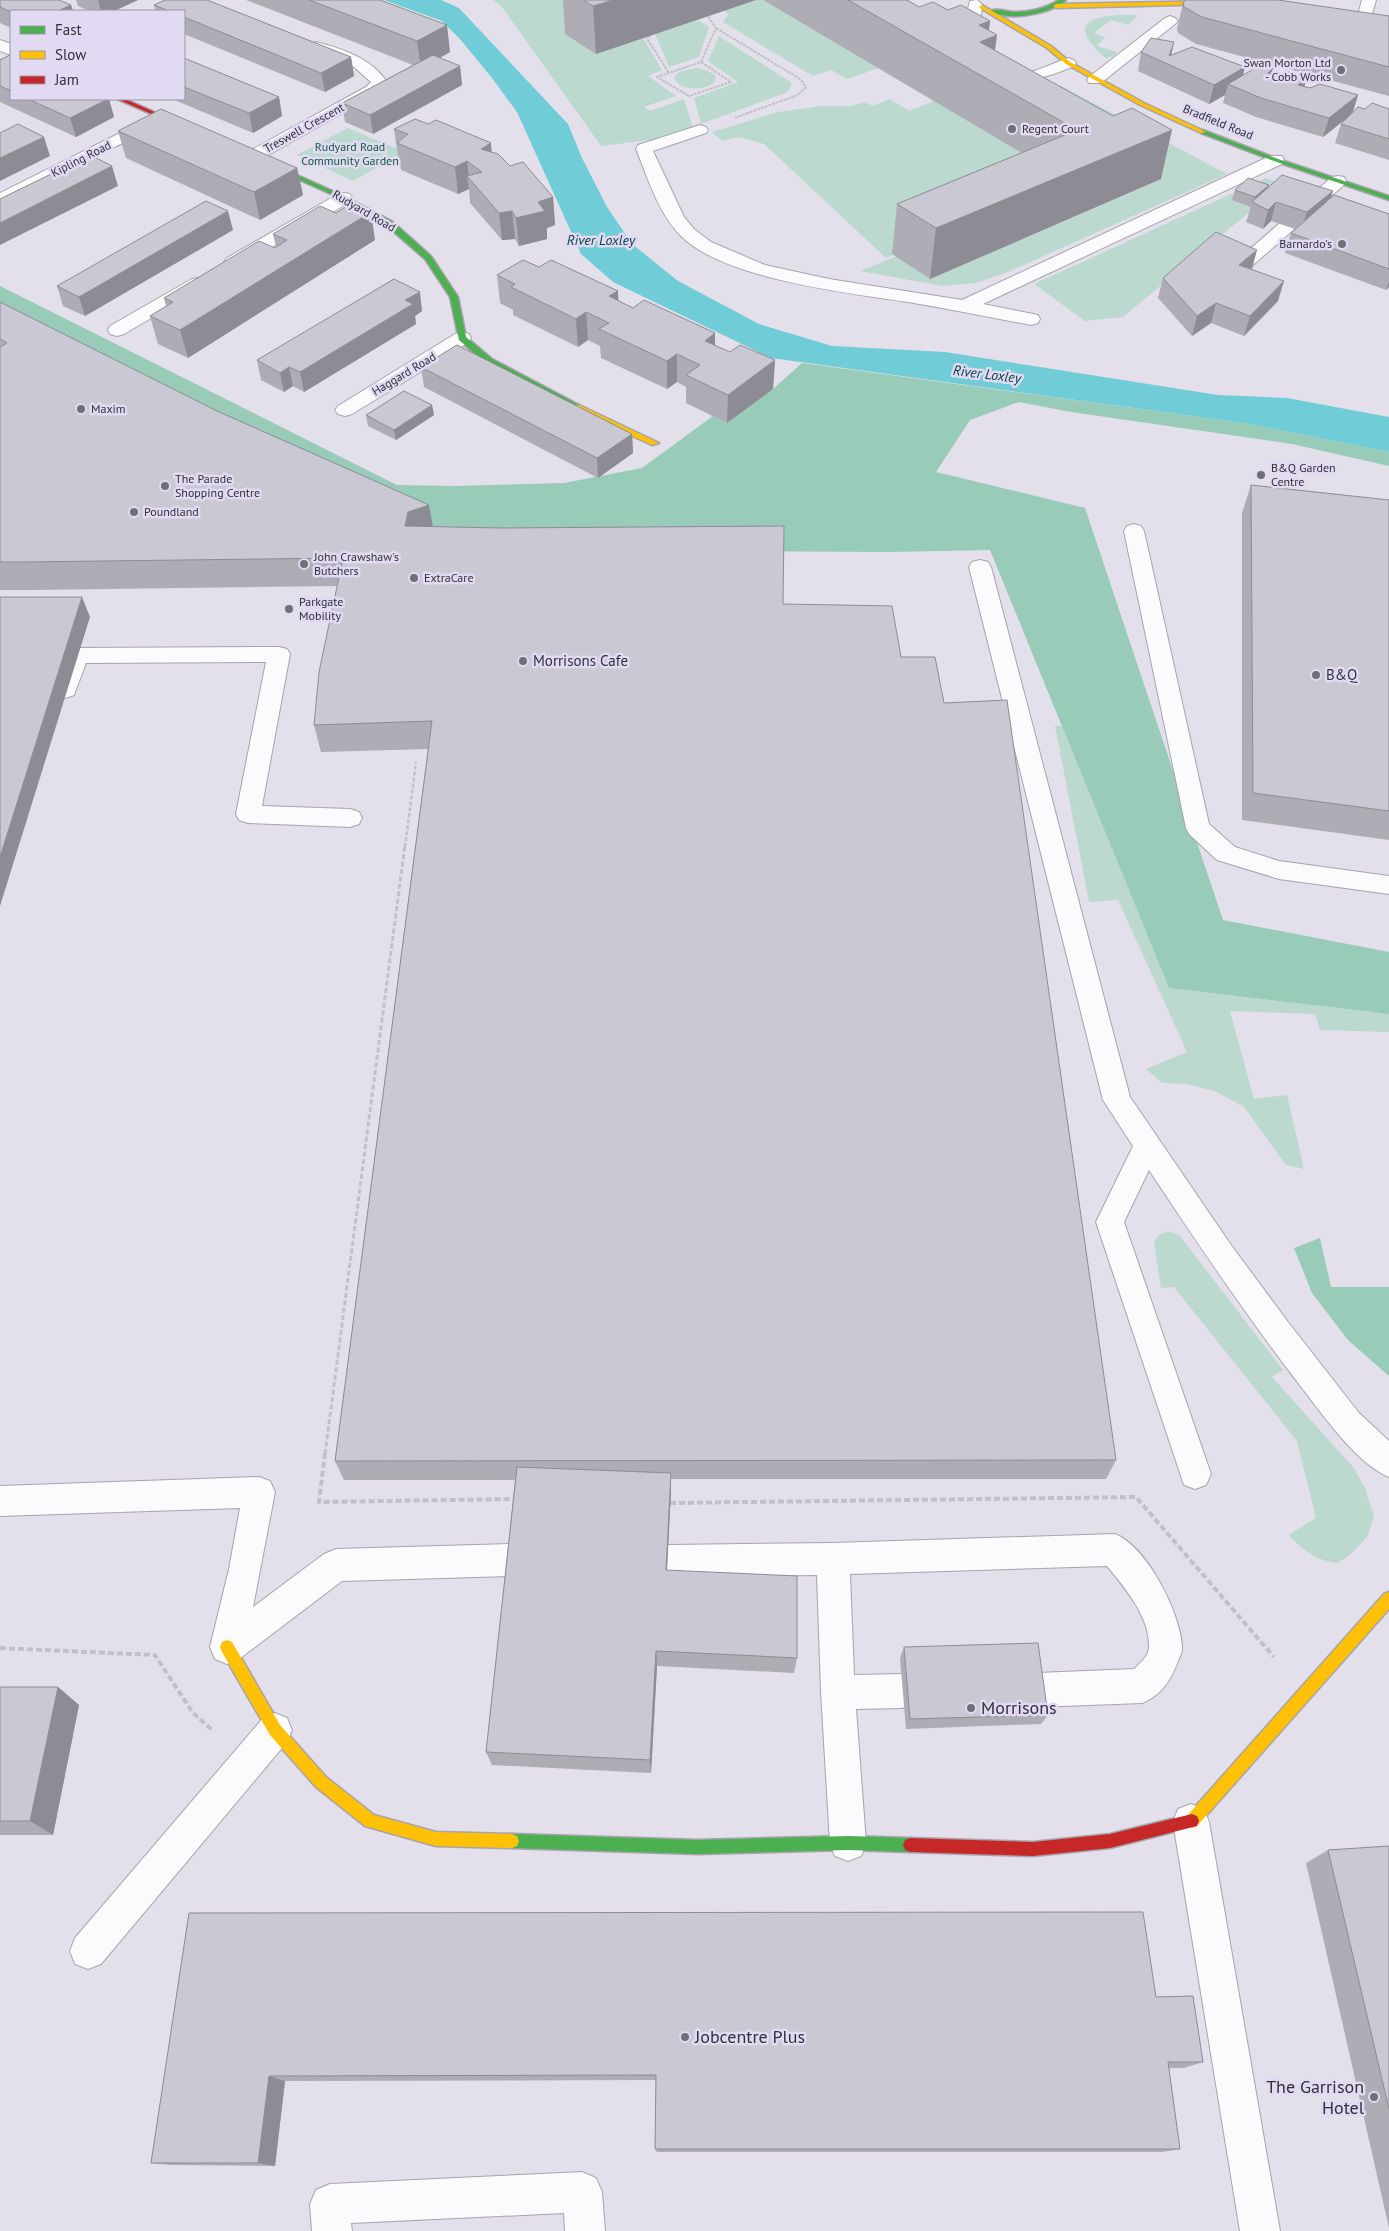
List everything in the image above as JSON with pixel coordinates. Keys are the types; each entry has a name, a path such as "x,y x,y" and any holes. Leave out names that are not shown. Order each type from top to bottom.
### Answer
{"street":[{"path":"1050,47 1045,20 1059,3 1232,2 1223,0"},
{"path":"1365,18 1369,0"},
{"path":"962,52 952,44 952,37 972,18 975,4 1045,20"},
{"name":"Bradfield Road","path":"975,4 1050,47 1068,63 1096,80 1190,127 1276,160 1389,198"},
{"path":"1096,80 1170,21"},
{"name":"Treswell Crescent","path":"248,155 372,90 379,82 375,74 366,67 302,41"},
{"path":"990,69 1013,78 1025,78 1068,63"},
{"path":"122,100 198,133"},
{"name":"Kipling Road","path":"0,200 162,117"},
{"path":"700,130 644,149 676,219 688,233 705,246 760,269 829,284 1031,319"},
{"name":"Rudyard Road","path":"248,155 344,198 390,224 428,258 454,297 462,338"},
{"path":"964,306 1276,160"},
{"path":"1310,205 1338,181"},
{"path":"117,330 344,198"},
{"path":"1247,262 1287,226"},
{"path":"462,338 489,361 564,401 655,443"},
{"name":"Haggard Road","path":"345,410 462,338"},
{"path":"1134,531 1198,828 1226,854 1270,868 1389,885"},
{"path":"980,567 1117,1100 1220,1254 1277,1332 1348,1424 1389,1462"},
{"path":"60,707 77,656 279,654 248,814 350,818"},
{"path":"1147,1145 1110,1222 1195,1474"},
{"path":"0,1501 259,1492 245,1570 227,1647 275,1730 321,1782 370,1821 436,1839 698,1847 848,1843 1033,1849 1110,1841 1191,1822 1389,1599"},
{"path":"668,1561 833,1559 1115,1550 1138,1579 1158,1611 1166,1648 1158,1669 1142,1686 1036,1690"},
{"path":"833,1559 838,1692 848,1843"},
{"path":"227,1647 336,1565 514,1560"},
{"path":"838,1692 902,1691"},
{"path":"88,1951 275,1730"},
{"path":"1191,1822 1260,2231"},
{"path":"332,2231 330,2204 582,2192 585,2231"}],"path":[{"path":"700,130 798,95 806,87 800,80 716,28 708,16"},
{"path":"701,62 730,82 688,96 657,77 701,62 716,28"},
{"path":"655,34 646,37 669,72"},
{"path":"416,762 319,1502 520,1499"},
{"path":"0,1648 155,1655 193,1714 249,1762"}],"green space":[{"path":"493,0 667,0 643,38 662,70 648,76 676,96 644,107 650,111 684,99 693,128 658,139 601,146 501,6"},
{"path":"756,0 763,0 879,68 847,79 831,70 813,76 723,22 728,15 725,10"},
{"path":"1115,15 1138,15 1128,25 1111,20 1094,33 1105,37 1097,46 1117,52 1114,56 1106,58 1090,42 1085,32 1085,27 1094,20"},
{"path":"698,20 709,27 699,57 669,67 655,34"},
{"path":"719,36 792,83 788,92 701,124 694,98 738,82 708,61"},
{"path":"696,68 708,71 716,76 714,83 704,87 687,88 677,83 674,78 679,72"},
{"path":"1061,86 1227,174 1008,272 976,283 942,286 860,271 897,256 930,279 1160,180 1024,87"},
{"path":"890,99 909,111 934,101 1068,180 886,258 764,144 739,137 722,141 712,132 778,112 821,106 852,106 864,102 873,106"},
{"name":"Rudyard Road Community Garden","path":"348,128 404,152 353,181 297,155"},
{"path":"1266,178 1282,185 1123,317 1085,321 1034,284"},
{"path":"0,286 397,485 455,486 564,483 642,468 713,416 727,423 773,389 802,363 1243,423 1389,452 1389,466 1292,444 1071,412 1019,402 970,420 936,472 1085,508 1223,920 1389,952 1389,1014 1169,988 990,550 890,552 486,550 434,533 0,325"},
{"path":"1055,726 1062,726 1169,988 1389,1014 1389,1032 1320,1030 1315,1014 1230,1011 1254,1099 1287,1095 1304,1169 1286,1165 1244,1107 1215,1091 1185,1084 1162,1083 1146,1069 1187,1052 1118,900 1089,902"},
{"path":"1168,1231 1180,1236 1283,1370 1272,1377 1353,1467 1365,1488 1374,1517 1367,1537 1349,1556 1337,1563 1322,1560 1310,1554 1289,1535 1316,1518 1297,1441 1174,1287 1161,1288 1154,1243 1159,1235"},
{"path":"1320,1238 1331,1287 1389,1287 1389,1376 1348,1340 1312,1293 1294,1248"}],"water":[{"name":"River Loxley","path":"384,0 441,0 459,8 568,124 582,158 607,207 632,244 678,281 759,324 832,346 945,352 1218,395 1287,398 1389,417 1389,452 1243,423 771,358 613,282 581,254 517,112 492,78 460,39 442,21"}],"building":[{"path":"0,0 59,0 71,5 60,10 10,10 10,12 0,7"},
{"path":"165,0 207,0 351,57 321,73 185,17 185,10 166,10 154,5"},
{"path":"309,0 380,0 447,25 417,41"},
{"path":"583,0 613,0 593,6"},
{"path":"848,0 907,0 919,7 933,2 948,10 961,5 990,21 979,25 997,35 980,42 1113,116 1132,108 1172,130 936,228 897,204 1077,130"},
{"path":"1186,0 1278,0 1389,16 1389,67 1202,17 1184,7 1183,3"},
{"path":"1151,38 1174,42 1169,56 1192,47 1245,67 1214,85 1141,52"},
{"path":"10,55 10,91 0,86 0,60"},
{"path":"433,55 460,66 370,115 342,103"},
{"path":"185,58 279,97 249,113 185,87"},
{"path":"1262,64 1273,68 1268,73 1277,76 1286,71 1307,78 1298,85 1310,88 1320,84 1358,95 1329,118 1261,98 1228,84"},
{"path":"30,100 106,100 70,118"},
{"path":"1372,103 1389,109 1389,139 1341,124 1358,107 1365,109"},
{"path":"161,109 297,168 254,192 118,131"},
{"path":"415,119 428,124 436,120 491,143 481,149 498,154 510,166 523,162 553,197 538,202 545,211 516,218 512,211 499,213 467,176 482,172 467,161 455,167 397,143 408,134 394,129"},
{"path":"18,124 44,137 0,158 0,133"},
{"path":"90,155 112,166 0,223 0,199"},
{"path":"1282,175 1333,191 1307,212 1276,202 1268,210 1252,202"},
{"path":"1248,178 1269,185 1255,197 1235,190"},
{"path":"1334,195 1389,214 1389,269 1291,233"},
{"path":"206,201 228,211 79,297 57,286"},
{"path":"350,204 371,212 180,330 150,316 173,302 164,298 259,241 275,248 287,240 273,234 320,206 336,213"},
{"path":"1216,232 1257,250 1239,265 1284,281 1250,316 1216,303 1197,316 1163,278"},
{"path":"523,260 539,267 551,260 618,291 609,296 633,308 644,300 715,333 705,341 730,352 740,345 775,360 728,395 686,375 700,365 677,354 667,361 599,329 609,323 586,312 576,319 511,287 515,284 497,275"},
{"path":"394,279 420,292 405,300 413,304 300,372 289,367 280,373 257,360"},
{"path":"0,302 217,411 429,505 408,512 405,526 501,528 784,526 783,604 892,606 901,657 935,657 944,703 1007,700 1116,1460 335,1461 432,721 314,725 319,672 343,558 0,562 0,347 7,343 0,339"},
{"path":"457,345 632,434 597,458 421,367"},
{"path":"404,391 432,405 394,430 366,415"},
{"name":"B&Q","path":"1251,485 1389,500 1389,811 1253,793"},
{"path":"0,597 82,597 0,857"},
{"path":"517,1467 671,1473 666,1570 797,1576 797,1658 656,1651 650,1760 486,1752"},
{"name":"Morrisons","path":"1038,1643 1048,1715 910,1719 904,1647"},
{"path":"0,1687 58,1687 30,1821 0,1821"},
{"path":"1389,1846 1389,2109 1328,1850"},
{"name":"Jobcentre Plus","path":"1143,1912 1156,1997 1193,1996 1203,2062 1168,2062 1180,2149 655,2149 656,2075 269,2076 258,2163 151,2163 189,1913"}],"traffic: fast":[{"path":"993,11 1012,14 1030,13 1047,9 1063,0"},
{"path":"1203,132 1276,160 1389,198"},
{"path":"266,163 344,198 390,224 428,258 454,297 462,338 489,361 576,407"},
{"path":"512,1841 698,1847 848,1843 910,1845"}],"traffic: slow":[{"path":"1056,6 1219,3"},
{"path":"982,7 1049,47 1068,63 1142,104 1203,132"},
{"path":"576,407 655,443"},
{"path":"1192,1821 1389,1599"},
{"path":"227,1647 275,1730 321,1782 370,1821 436,1839 512,1841"}],"traffic: jam":[{"path":"122,100 188,128"},
{"path":"910,1845 1033,1849 1110,1841 1192,1821"}],"place":[{"name":"Swan Morton Ltd - Cobb Works","path":"1341,70"},
{"name":"Regent Court","path":"1012,129"},
{"name":"Barnardo's","path":"1342,244"},
{"name":"Maxim","path":"81,409"},
{"name":"B&Q Garden Centre","path":"1261,475"},
{"name":"The Parade Shopping Centre","path":"165,486"},
{"name":"Poundland","path":"134,512"},
{"name":"John Crawshaw's Butchers","path":"304,564"},
{"name":"ExtraCare","path":"414,578"},
{"name":"Parkgate Mobility","path":"289,609"},
{"name":"Morrisons Cafe","path":"523,661"},
{"name":"B&Q","path":"1316,675"},
{"name":"Morrisons","path":"971,1708"},
{"name":"Jobcentre Plus","path":"685,2037"},
{"name":"The Garrison Hotel","path":"1374,2097"}]}
